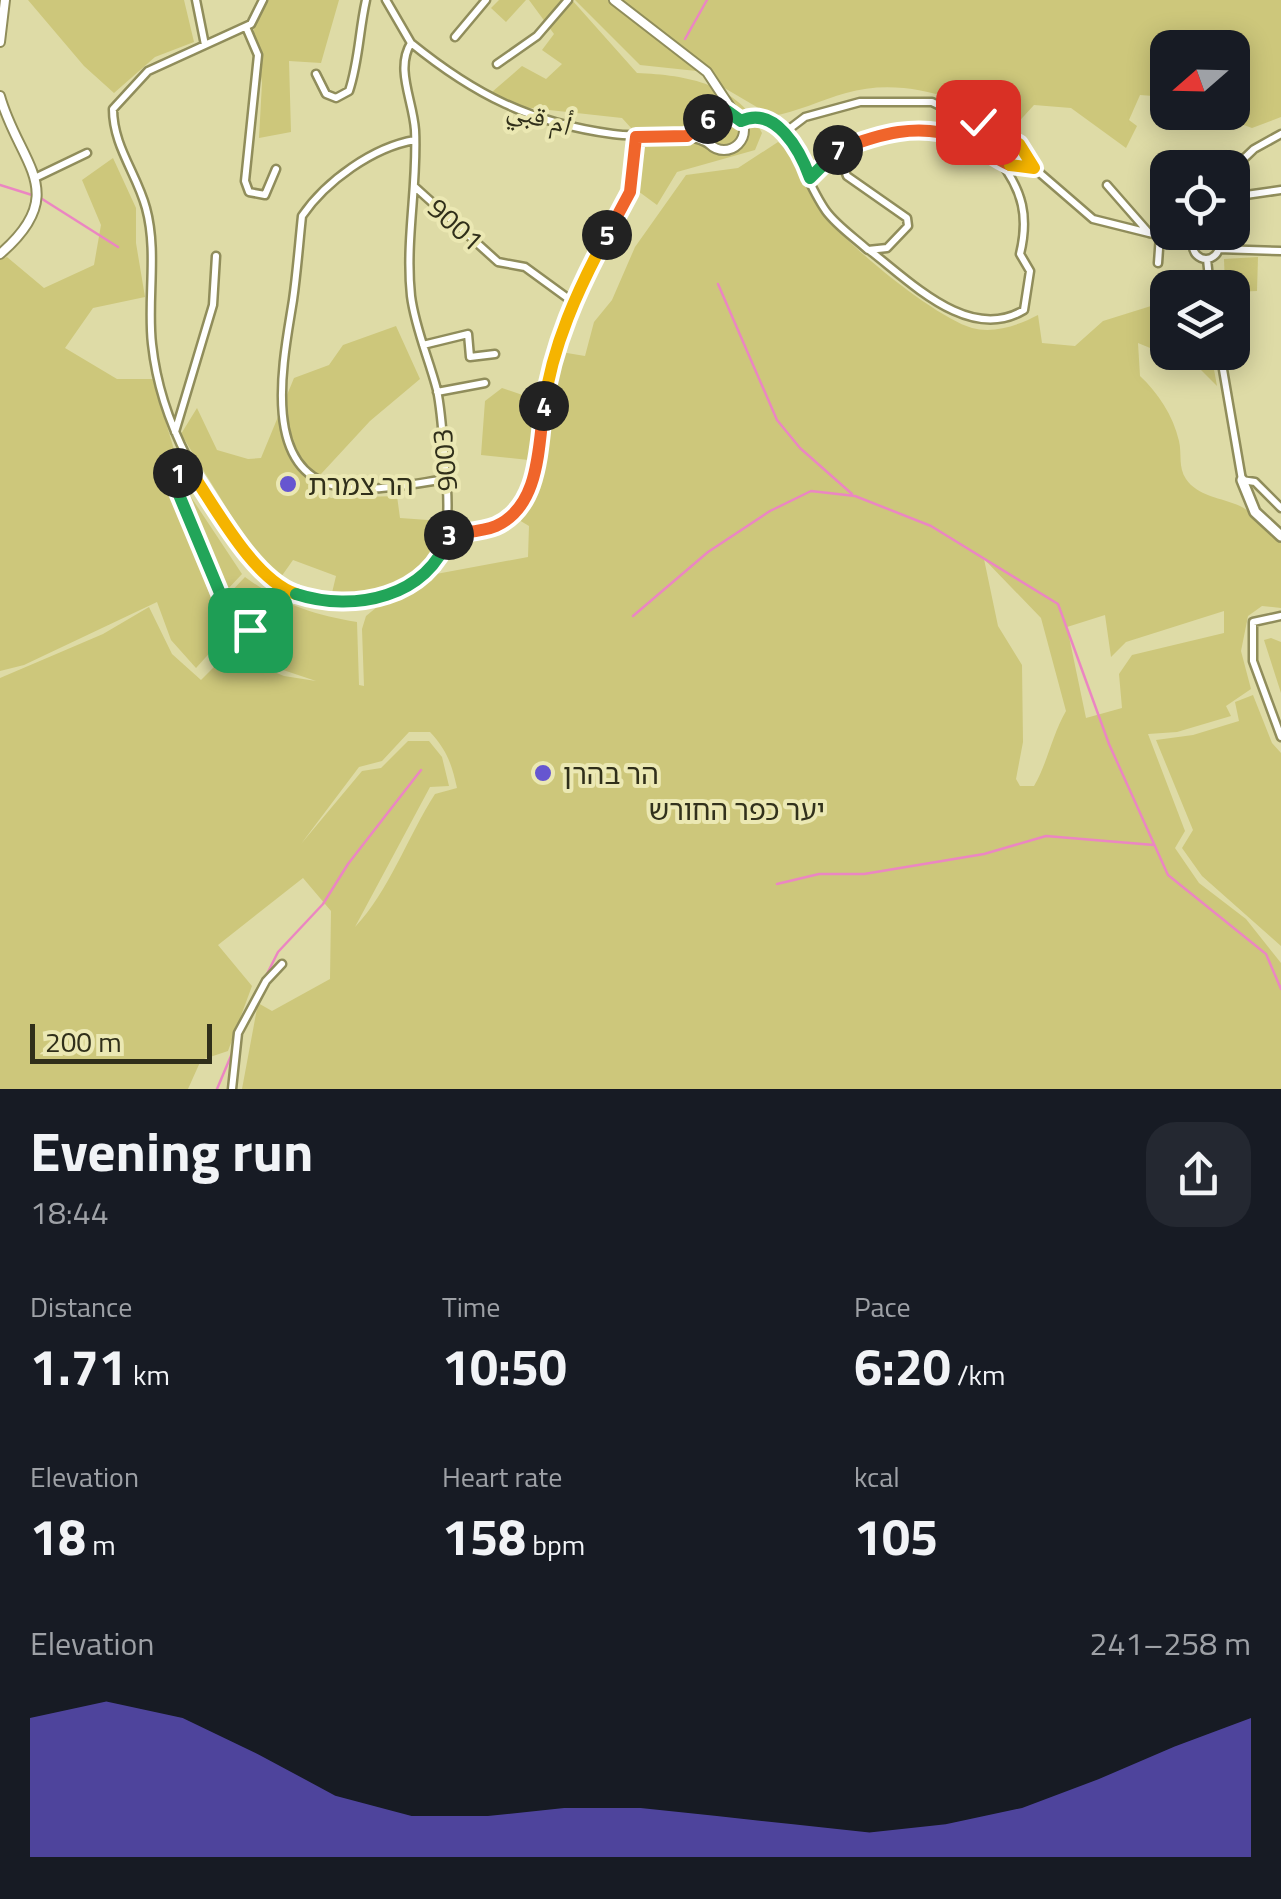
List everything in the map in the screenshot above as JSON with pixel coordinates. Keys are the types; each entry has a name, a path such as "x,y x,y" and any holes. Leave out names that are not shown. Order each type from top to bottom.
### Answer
{"main road":[{"path":"1242,480 1254,512 1281,536"}],"street":[{"path":"0,42 4,0"},
{"path":"196,0 204,45"},
{"path":"263,0 246,27 148,71 113,109 113,126 147,208 151,342 160,393 187,466 262,572 282,589 308,598 359,601 414,584 436,566 449,535 495,526 513,513 532,487 548,374 573,302 630,192 636,137"},
{"path":"316,74 326,94 336,98 349,90 359,62 358,33 366,0"},
{"path":"386,0 411,43"},
{"path":"454,36 486,0"},
{"path":"497,64 537,36 568,0"},
{"path":"614,0 674,45 712,82 741,121 742,137 734,146 722,150 712,146 704,134 716,102 712,82"},
{"path":"246,27 258,55 244,181 249,192 265,196 276,169"},
{"name":"أم قبي","path":"411,43 493,101 564,126 636,137 687,136 712,146"},
{"name":"9003","path":"411,43 402,64 416,140 408,270 437,392 449,535"},
{"path":"0,96 37,177 34,214 0,254"},
{"path":"784,133 806,117 860,102 932,102 1019,144 1034,168 1093,219 1149,233"},
{"path":"687,136 720,111 734,113"},
{"path":"741,121 760,116 784,133 829,216 938,302 971,318 1010,318 1024,310 1030,272 1020,254 1026,229 1024,202 999,160"},
{"path":"810,178 837,150 868,138 926,128 965,138 999,160 1034,168"},
{"path":"1250,153 1281,134"},
{"path":"416,140 376,152 315,198 302,216 280,373 284,426 294,458 311,475 332,485 378,488 447,479"},
{"path":"837,150 847,176 908,218 908,226 887,248 868,250"},
{"path":"37,177 87,153"},
{"path":"1107,184 1149,233"},
{"name":"9001","path":"414,186 498,262 526,267 573,302"},
{"path":"1250,194 1281,190"},
{"path":"1158,263 1159,250"},
{"path":"1195,250 1207,259"},
{"path":"1207,259 1217,250"},
{"path":"1234,250 1281,253"},
{"path":"175,434 213,306 216,256"},
{"path":"1207,259 1208,270"},
{"path":"423,345 468,334 470,357 494,354"},
{"path":"1223,370 1242,480 1256,482 1281,508"},
{"name":"9003","path":"437,392 485,384"},
{"path":"187,466 176,475 177,490 234,626"},
{"path":"1281,616 1253,622 1253,661 1281,737"},
{"path":"232,1089 238,1033 266,981 282,964"}],"green space":[{"path":"28,0 184,0 194,42 155,57 114,93 84,66"},
{"path":"261,0 339,0 321,63 289,61 291,132 259,138 262,83 253,26"},
{"path":"499,0 526,0 506,22 491,8"},
{"path":"529,0 572,0 637,73 692,80 726,93 752,116 762,133 755,150 677,172 657,205 638,191 642,140 622,118 522,107 492,92 522,66 546,79 562,64 542,50 554,34"},
{"path":"575,0 1281,0 1281,117 1250,127 1250,30 1150,30 1150,96 1140,95 1129,120 1137,126 1126,148 1071,108 1034,105 1014,127 954,99 889,87 846,93 772,116 704,76 706,72 640,65"},
{"name":"יער כפר החורש","path":"778,142 798,164 817,205 845,237 912,293 972,328 1006,328 1038,315 1042,343 1075,346 1103,321 1150,306 1150,348 1138,343 1140,376 1159,397 1173,422 1186,479 1203,493 1245,509 1281,541 1281,608 1262,606 1248,616 1241,651 1251,689 1226,706 1231,716 1177,732 1148,734 1185,831 1175,848 1199,883 1246,919 1281,963 1281,1089 242,1089 258,1003 272,1011 330,979 331,911 303,878 218,945 252,986 228,1051 201,1060 188,1089 0,1089 0,678 103,634 149,607 172,654 201,680 228,653 284,676 316,681 250,659 263,631 226,597 245,577 298,607 357,622 359,685 364,686 362,629 366,616 377,607 407,595 436,574 528,557 529,526 519,520 536,491 538,461 481,455 485,401 502,388 546,403 561,352 585,356 594,322 612,300 635,247 686,175 738,168","holes":["984,559 1041,618 1066,711 1034,786 1020,786 1016,779 1023,742 1022,665 998,626","1224,611 1224,633 1132,655 1119,674 1122,708 1086,718 1067,627 1105,615 1111,657 1126,642","409,732 430,732 448,758 457,788 435,794 388,880 355,927 430,787 449,786 442,757 429,741 408,741 381,768 362,771 301,844 359,767 382,761"]},
{"path":"113,158 136,208 136,243 145,297 93,308 65,348 117,379 153,379 175,453 165,474 225,636 196,668 171,640 157,602 24,665 0,671 0,260 7,257 44,288 94,265 101,225 82,180"},
{"path":"1258,257 1257,291 1250,291 1250,270 1224,270 1224,259"},
{"path":"396,326 420,379 370,421 309,487 331,498 397,496 400,518 442,521 428,562 405,583 331,597 336,576 293,560 281,577 253,551 181,434 197,408 217,450 248,459 261,458 294,378 329,365 343,345"},
{"path":"1201,370 1214,370 1217,386"},
{"path":"185,488 242,574 225,592"},
{"path":"1264,640 1281,642 1281,693"},
{"path":"1253,695 1272,743 1281,753 1281,946 1202,876 1182,848 1193,830 1156,740 1193,735 1239,721 1235,702"}],"waterway":[{"path":"685,39 707,0"},
{"path":"0,185 32,195"},
{"path":"39,197 118,247"},
{"path":"718,284 777,420 800,448 852,494"},
{"path":"633,616 708,552 770,511 811,491 855,496 931,526 1058,604 1109,744 1168,875 1266,954 1281,989"},
{"path":"264,980 278,952 323,904 348,864 421,770"},
{"path":"777,884 819,874 864,874 984,854 1046,836 1154,845"},
{"path":"217,1089 233,1051"}],"place":[{"name":"הר צמרת","path":"288,484"},
{"name":"הר בהרן","path":"543,773"}],"route":[{"path":"250,630 245,625 234,626 177,490 176,475 187,466 262,572 282,589 332,601 359,601 414,584 436,566 449,535 495,526 513,513 532,487 548,374 573,302 630,192 636,137 687,136 714,113 727,111 741,121 760,116 774,122 804,162 810,178 837,150 868,138 926,128 965,138 1009,165 1034,168 1019,144 978,122"}]}
